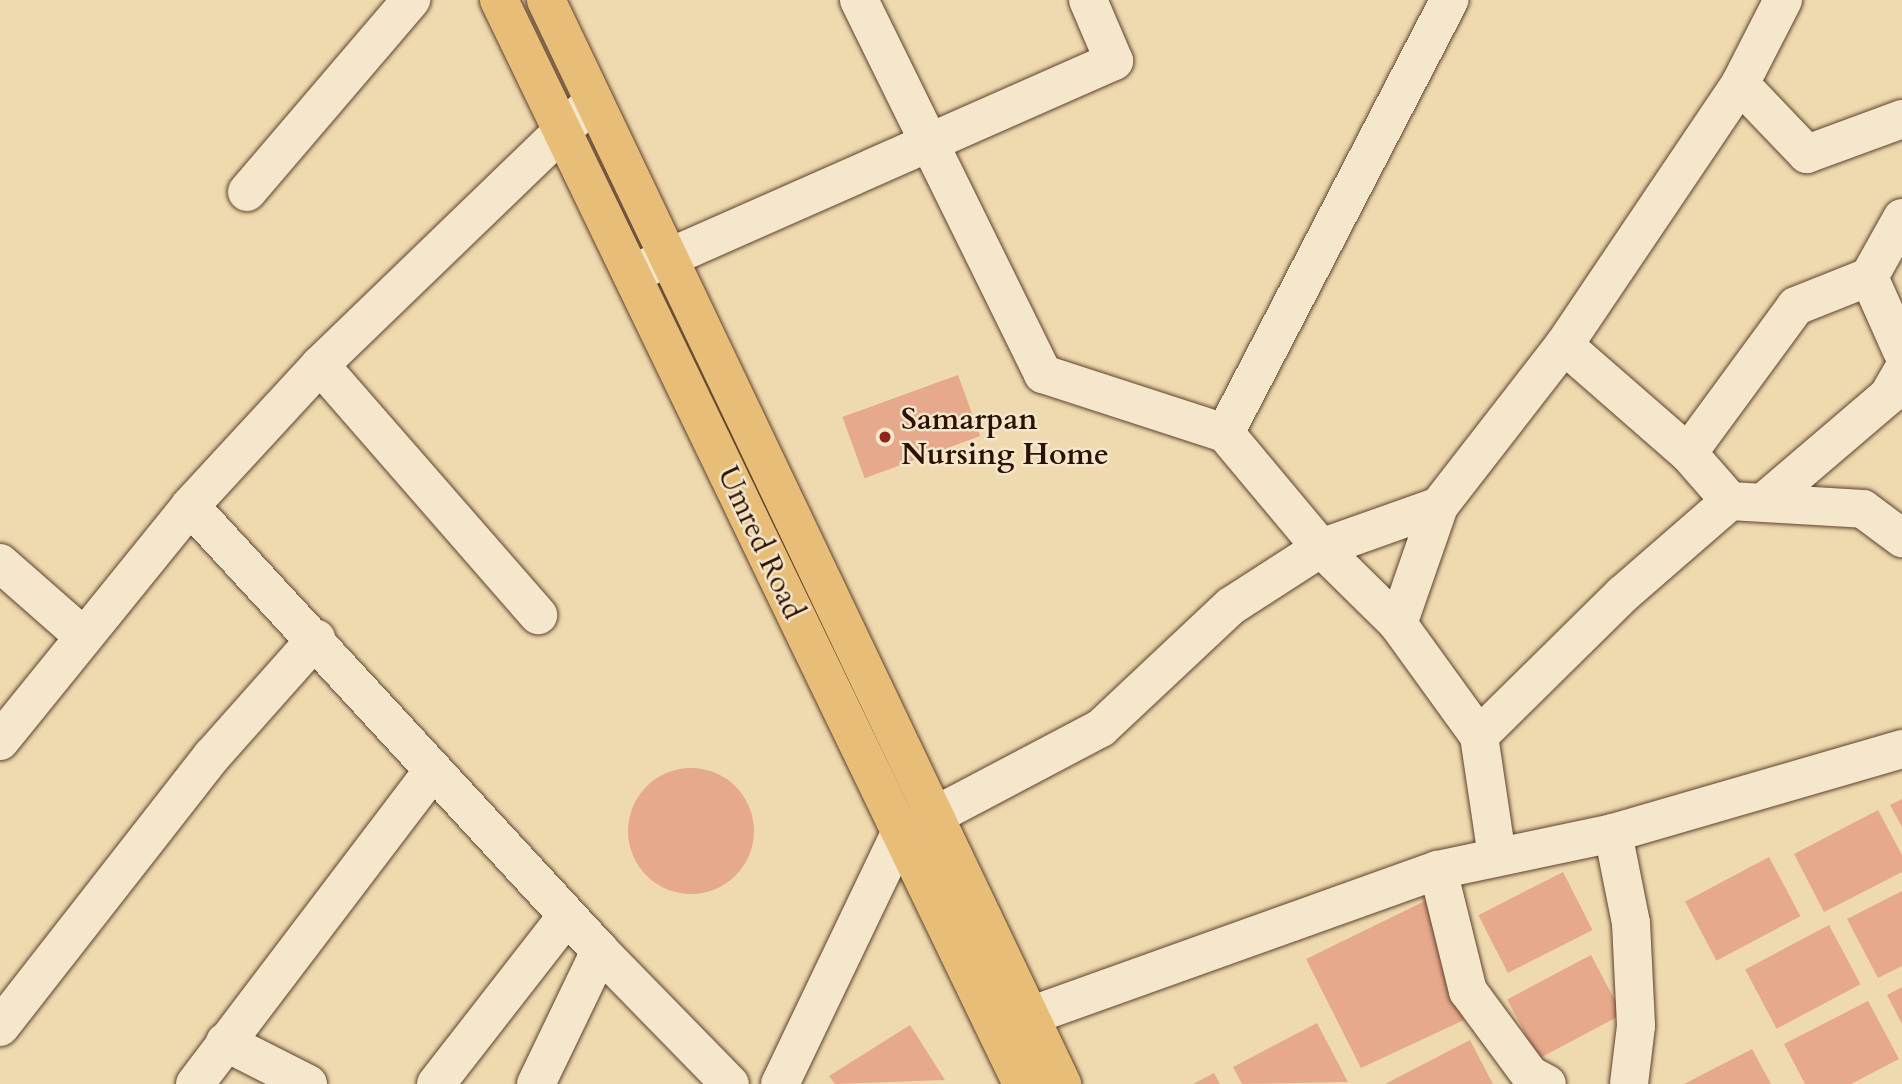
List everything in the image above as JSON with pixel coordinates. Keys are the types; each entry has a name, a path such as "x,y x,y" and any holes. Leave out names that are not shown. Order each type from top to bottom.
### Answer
{"main road":[{"name":"Umred Road","path":"499,0 564,131 651,265 917,827 996,1028 1022,1084"},
{"path":"546,0 593,101 651,265"},
{"path":"917,827 1032,1015 1062,1084"}],"street":[{"path":"247,192 411,0"},
{"path":"859,0 926,145 1043,374 1225,433 1321,548 1398,624 1479,736 1497,856"},
{"path":"1225,433 1449,0"},
{"path":"1398,624 1439,506 1564,345 1740,85 1783,0"},
{"path":"651,265 1114,61 1101,10"},
{"path":"1740,85 1807,154 1902,119"},
{"path":"0,741 190,506 320,365 593,101"},
{"path":"1688,453 1796,306 1869,277 1902,218"},
{"path":"1869,277 1902,352"},
{"path":"1564,345 1747,501 1863,509 1902,538"},
{"path":"320,365 538,615"},
{"path":"1479,736 1623,594 1888,396 1902,372"},
{"path":"190,506 316,639 567,916 730,1084"},
{"path":"780,1084 917,827 1101,727 1231,606 1321,548 1439,506"},
{"path":"0,563 83,636"},
{"path":"0,1027 212,756 316,639"},
{"path":"996,1028 1438,870 1613,833 1902,749"},
{"path":"195,1084 433,771"},
{"path":"1613,833 1631,923 1636,1027 1629,1084"},
{"path":"1438,870 1468,991 1530,1075 1547,1084"},
{"path":"436,1084 567,916"},
{"path":"536,1084 600,951"},
{"path":"225,1042 308,1084"}],"building":[{"path":"958,375 980,436 865,478 842,417"},
{"path":"691,768 715,773 736,786 749,807 754,831 749,855 736,876 715,889 691,894 667,889 646,876 633,855 628,831 633,807 646,786 667,773"},
{"path":"1902,799 1902,827 1890,805"},
{"path":"1878,810 1902,855 1902,872 1824,912 1794,854"},
{"path":"1769,857 1800,916 1717,961 1685,902"},
{"path":"1563,872 1593,930 1508,973 1478,915"},
{"path":"1902,891 1902,966 1878,978 1847,919"},
{"path":"1429,899 1464,1020 1361,1068 1306,959"},
{"path":"1829,925 1860,984 1777,1029 1745,970"},
{"path":"1591,955 1622,1014 1539,1059 1507,1000"},
{"path":"1902,987 1902,1024 1887,995"},
{"path":"1868,1001 1899,1059 1851,1084 1805,1084 1784,1044"},
{"path":"1317,1023 1348,1082 1242,1084 1233,1067"},
{"path":"910,1025 945,1080 835,1084 829,1076"},
{"path":"1470,1040 1493,1084 1385,1084"},
{"path":"1752,1049 1771,1084 1684,1084"},
{"path":"1214,1073 1220,1084 1193,1084"}],"place":[{"name":"Samarpan Nursing Home","path":"885,437"}]}
